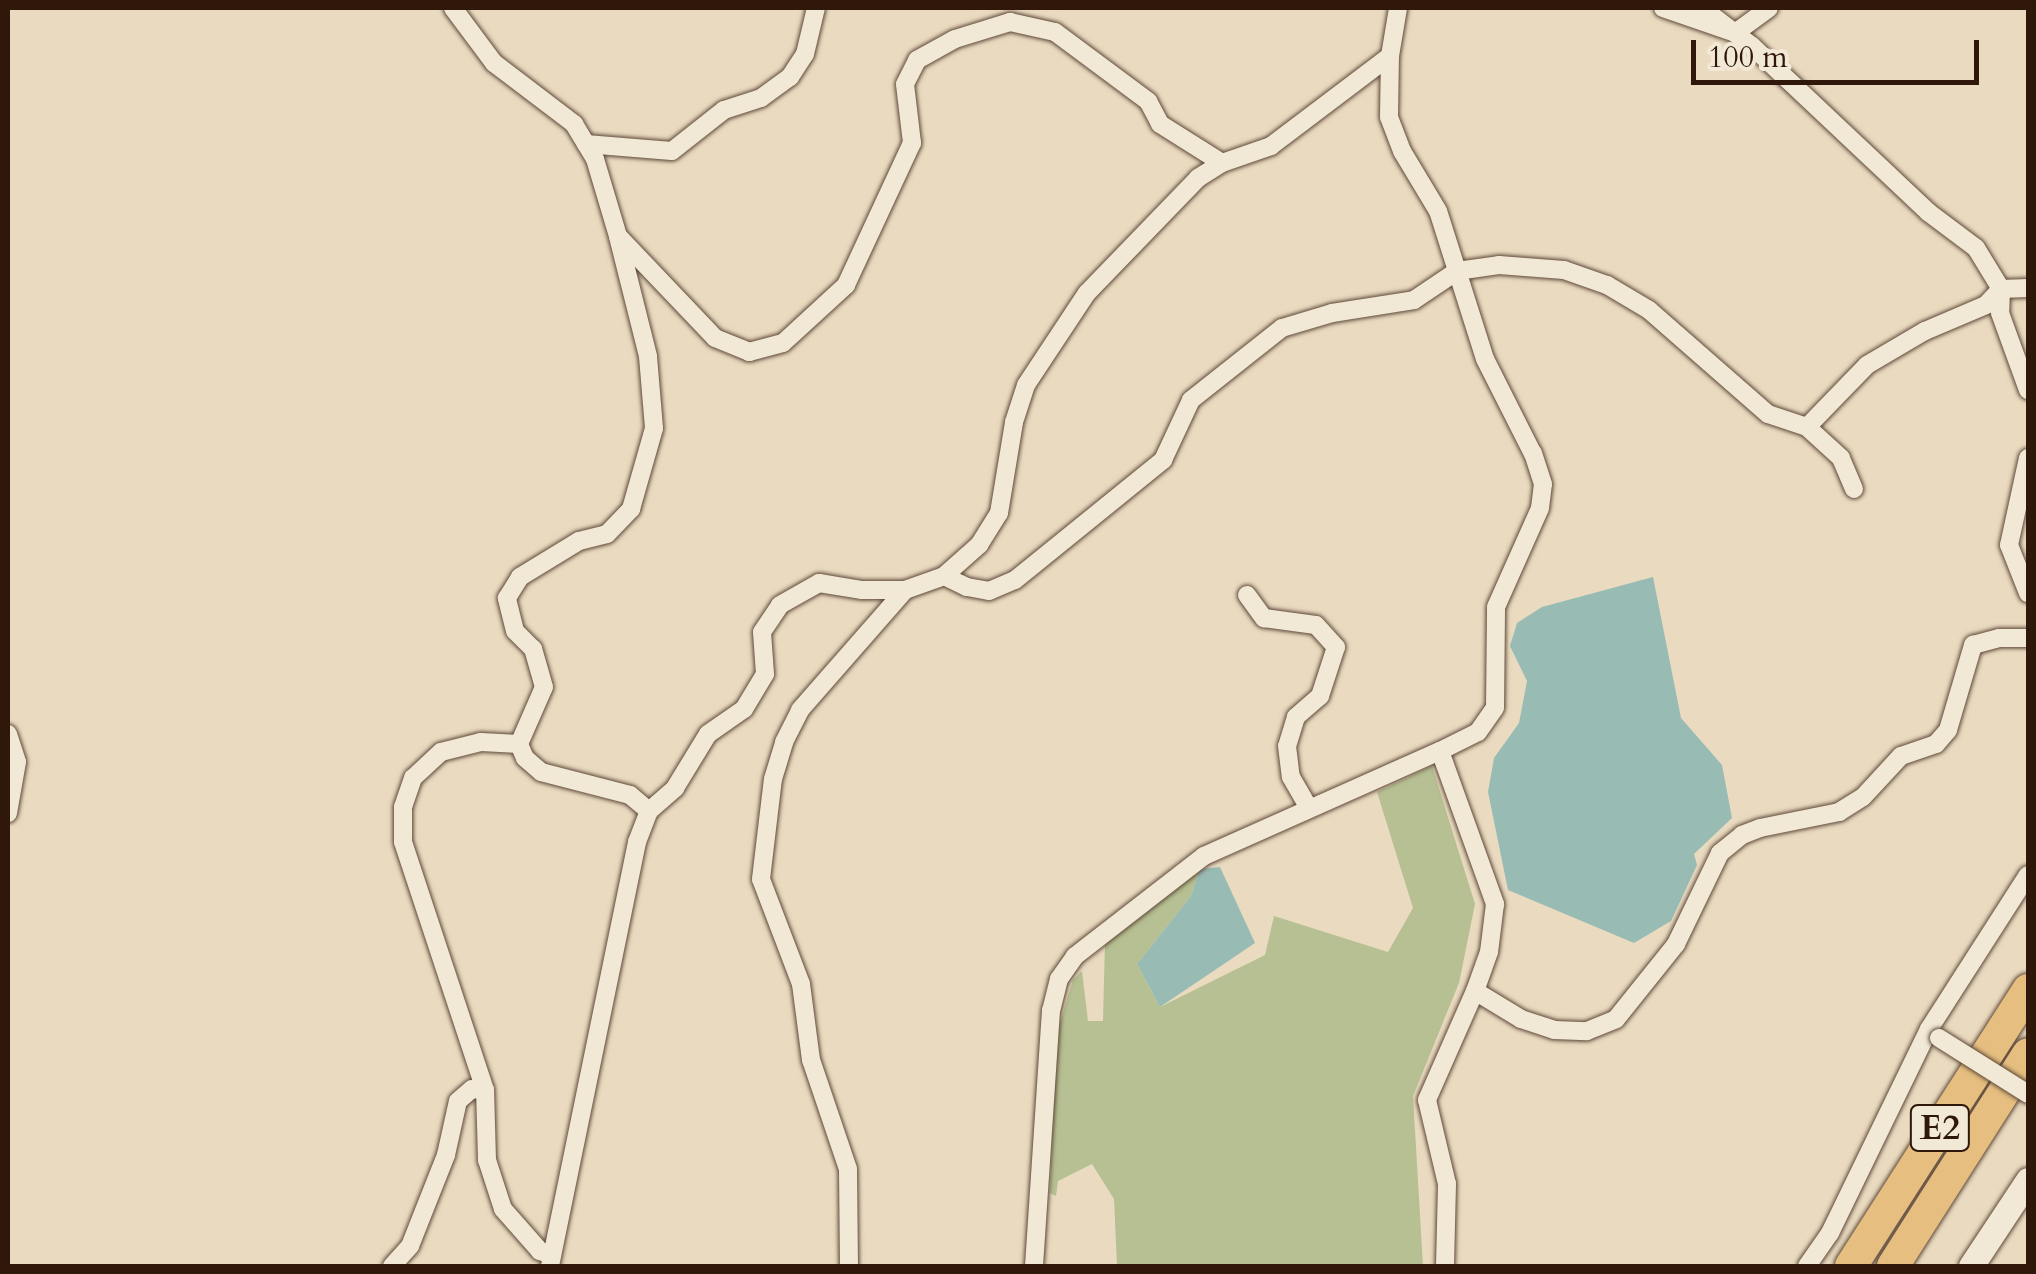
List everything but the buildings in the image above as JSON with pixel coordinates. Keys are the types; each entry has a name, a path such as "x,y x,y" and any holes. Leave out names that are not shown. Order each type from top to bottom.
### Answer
{"highway":[{"name":"E2","path":"1851,1266 2028,990"},
{"name":"E2","path":"1892,1266 2028,1054"}],"street":[{"path":"453,8 494,63 574,124 586,144 618,236 648,356 654,428 631,509 607,534 579,541 520,577 507,598 515,631 532,650 544,686 520,744 525,758 541,772 630,795 650,811"},
{"path":"586,144 672,151 724,110 761,98 790,77 816,8"},
{"path":"1034,1266 1051,1011 1059,979 1075,956 1204,856 1478,732 1495,708 1496,607 1540,508 1542,484 1533,454 1485,359 1438,212 1402,152 1389,117 1390,56 1398,8"},
{"path":"1663,8 1735,33"},
{"path":"1702,8 1735,33 1928,212 1976,248 2001,289 2000,313 2028,390"},
{"path":"1735,33 1769,8"},
{"path":"618,236 714,338 749,352 783,343 846,285 912,143 905,84 917,60 954,39 1010,22 1055,32 1148,101 1160,124 1222,163"},
{"path":"520,744 482,742 441,752 413,778 402,807 403,842 485,1090 487,1160 503,1209 551,1260 637,842 650,811 675,788 708,734 744,710 765,674 762,632 780,605 819,584 905,590 944,576 979,544 1000,514 1014,422 1026,385 1086,293 1198,178 1222,163 1271,146 1390,56"},
{"path":"944,576 967,587 989,590 1015,580 1163,460 1192,400 1282,328 1332,314 1414,300 1458,271 1499,266 1564,270 1607,284 1649,310 1768,414 1807,426 1841,458 1854,489"},
{"path":"1807,426 1866,365 1925,331 1986,305 2001,289 2028,288"},
{"path":"2028,458 2010,545 2028,593"},
{"path":"848,1266 848,1169 811,1060 801,984 761,880 774,779 784,742 800,710 905,590"},
{"path":"1247,594 1264,618 1316,625 1336,646 1320,696 1296,718 1287,746 1292,777 1308,808"},
{"path":"1475,991 1521,1019 1554,1030 1587,1031 1616,1020 1676,944 1720,852 1760,828 1839,812 1863,797 1901,756 1936,744 1948,730 1973,645 1999,638 2028,638"},
{"path":"8,734 17,762 8,814"},
{"path":"1440,751 1495,904 1489,952 1427,1100 1447,1184 1444,1266"},
{"path":"1807,1266 1830,1234 1934,1034 2028,875"},
{"path":"1934,1034 2028,1094"},
{"path":"392,1266 410,1246 446,1154 458,1101 472,1089 485,1090"},
{"path":"1971,1266 2028,1180"}],"green space":[{"path":"1432,766 1475,904 1459,983 1413,1096 1423,1266 1117,1266 1114,1199 1092,1164 1058,1181 1056,1196 1050,1193 1056,1036 1073,980 1082,971 1088,1021 1103,1021 1105,941 1200,869 1191,896 1137,964 1160,1007 1265,955 1274,916 1388,952 1413,908 1377,792"}],"water":[{"path":"1653,577 1681,718 1722,765 1732,818 1694,854 1697,865 1671,921 1634,943 1508,890 1488,792 1494,758 1519,723 1527,681 1510,646 1517,623 1542,607"},
{"path":"1220,867 1255,943 1160,1007 1137,964 1191,896 1200,869"}]}
